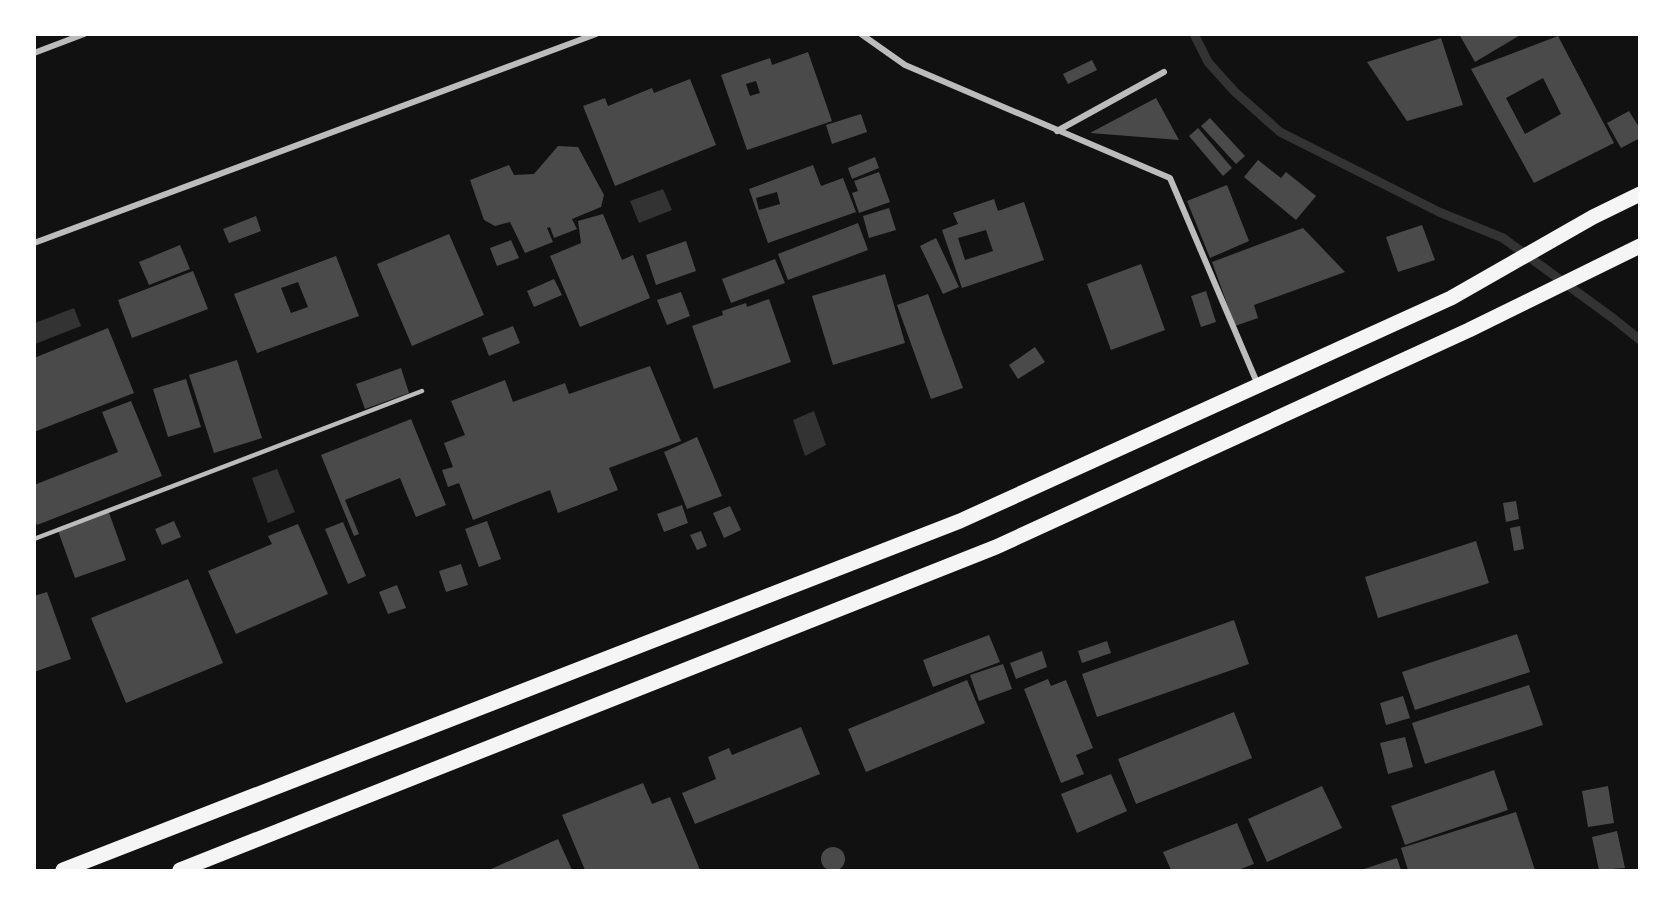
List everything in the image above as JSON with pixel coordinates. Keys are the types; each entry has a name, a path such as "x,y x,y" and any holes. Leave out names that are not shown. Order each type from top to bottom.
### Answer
{"main road":[{"path":"63,870 960,521 1451,298 1593,217 1640,194"},
{"path":"180,870 996,547 1469,330 1639,247"}],"street":[{"path":"34,53 84,34"},
{"path":"34,243 596,34"},
{"path":"861,34 904,65 1170,178 1258,386"},
{"path":"1057,131 1164,72"}],"lane":[{"path":"34,539 422,391"}],"shaded area":[{"path":"663,189 672,210 639,223 630,201"},
{"path":"74,308 81,326 35,344 35,323"},
{"path":"814,411 826,445 805,456 793,420"},
{"path":"277,469 295,512 268,523 252,478"}],"building":[{"path":"1459,34 1522,34 1475,62"},
{"path":"1558,36 1614,143 1534,183 1471,69","holes":["1543,78 1561,114 1525,134 1506,98"]},
{"path":"1441,38 1463,105 1407,121 1367,62"},
{"path":"808,52 832,121 747,150 721,75 770,58 772,65","holes":["756,81 760,93 750,96 746,84"]},
{"path":"1092,60 1097,70 1068,84 1063,74"},
{"path":"690,79 716,145 615,186 583,106 605,98 608,106 652,88 654,93"},
{"path":"1156,98 1179,140 1090,133"},
{"path":"1629,111 1640,129 1640,138 1621,148 1607,123"},
{"path":"861,114 867,132 832,144 826,125"},
{"path":"1210,118 1245,156 1236,164 1201,126"},
{"path":"1198,128 1232,168 1223,176 1189,136"},
{"path":"558,146 578,147 604,195 601,207 572,219 577,229 554,238 550,227 547,228 553,242 525,253 510,222 495,226 484,220 470,180 509,165 514,175 534,174"},
{"path":"875,157 879,168 852,179 848,168"},
{"path":"1258,160 1281,178 1286,172 1316,196 1296,220 1244,177"},
{"path":"813,165 821,186 843,178 856,212 768,243 749,189","holes":["777,192 780,204 759,210 756,198"]},
{"path":"879,172 890,202 859,213 852,193 858,191 854,181"},
{"path":"1227,185 1249,241 1210,258 1187,201"},
{"path":"994,199 998,211 1024,202 1044,260 962,288 942,230 958,224 953,213","holes":["986,230 993,251 965,260 958,238"]},
{"path":"889,208 896,230 869,238 863,216"},
{"path":"603,214 622,260 633,255 650,298 580,327 550,256 581,243 578,221"},
{"path":"256,216 261,231 229,243 223,229"},
{"path":"858,223 868,250 788,280 778,254"},
{"path":"1422,225 1435,260 1398,272 1386,237"},
{"path":"1303,228 1345,272 1254,305 1258,318 1235,326 1212,262"},
{"path":"449,234 484,315 412,346 377,264"},
{"path":"936,238 959,287 943,294 920,246"},
{"path":"511,240 519,258 497,266 490,248"},
{"path":"686,241 696,271 656,285 646,255"},
{"path":"180,245 190,269 149,285 139,262"},
{"path":"336,256 359,316 257,353 234,294","holes":["298,282 308,307 291,313 281,288"]},
{"path":"775,259 785,283 731,303 722,279"},
{"path":"1141,264 1165,330 1111,350 1087,284"},
{"path":"193,271 208,309 132,338 118,300"},
{"path":"885,274 905,343 833,365 812,296"},
{"path":"554,279 562,295 534,307 527,291"},
{"path":"1206,291 1216,322 1201,327 1191,296"},
{"path":"681,292 690,316 667,325 657,300"},
{"path":"928,294 963,388 931,399 897,305"},
{"path":"769,299 791,362 714,389 692,326 723,315 722,311 746,303 747,307"},
{"path":"513,326 520,343 489,356 482,338"},
{"path":"108,328 134,393 34,432 34,358"},
{"path":"1035,347 1045,362 1018,379 1009,365"},
{"path":"237,360 262,438 214,453 189,375"},
{"path":"650,366 681,441 609,468 618,490 558,513 550,490 473,520 459,483 448,487 442,470 453,467 444,443 465,435 451,401 505,380 513,402 565,383 569,394"},
{"path":"401,368 409,393 365,409 356,384"},
{"path":"186,379 201,427 168,437 153,389"},
{"path":"131,401 162,476 37,525 34,518 34,485 118,452 102,412"},
{"path":"411,419 446,505 416,517 400,478 345,500 359,534 354,536 321,455"},
{"path":"697,437 722,496 687,509 664,452"},
{"path":"1516,501 1519,519 1506,522 1503,503"},
{"path":"682,505 688,523 664,532 657,514"},
{"path":"730,506 741,530 724,538 713,513"},
{"path":"108,510 126,560 75,578 57,528"},
{"path":"174,521 181,537 162,545 155,529"},
{"path":"487,521 501,559 479,567 465,529"},
{"path":"343,522 366,576 348,584 325,529"},
{"path":"298,524 328,594 236,634 208,571 272,544 268,536"},
{"path":"1520,526 1524,549 1514,551 1510,528"},
{"path":"701,531 707,546 697,550 690,535"},
{"path":"1476,541 1489,583 1378,618 1365,577"},
{"path":"461,564 468,585 446,592 439,571"},
{"path":"188,579 223,663 126,703 91,618"},
{"path":"397,585 406,608 388,614 379,592"},
{"path":"47,592 71,659 34,672 34,596"},
{"path":"1234,620 1249,664 1097,717 1082,674"},
{"path":"1517,634 1530,672 1415,710 1402,672"},
{"path":"989,635 1000,662 933,687 923,660"},
{"path":"1107,641 1111,653 1082,663 1078,651"},
{"path":"1042,651 1047,667 1016,679 1010,663"},
{"path":"1003,664 1012,689 979,701 970,675"},
{"path":"1048,679 1051,686 1066,680 1093,748 1076,755 1084,774 1061,783 1024,689"},
{"path":"967,680 985,723 866,772 848,729"},
{"path":"1529,685 1543,725 1425,764 1412,723"},
{"path":"1403,696 1410,718 1386,725 1380,703"},
{"path":"1234,712 1252,758 1136,804 1118,759"},
{"path":"801,727 820,774 695,824 682,793 716,779 708,757 729,748 732,755"},
{"path":"1405,737 1413,767 1388,774 1380,743"},
{"path":"1494,770 1508,810 1405,845 1391,806"},
{"path":"1111,774 1127,811 1077,833 1061,794"},
{"path":"643,783 652,804 670,797 700,870 585,870 562,815"},
{"path":"1322,786 1342,828 1267,862 1248,819"},
{"path":"1608,786 1614,823 1588,827 1582,791"},
{"path":"1516,812 1535,870 1408,870 1401,848"},
{"path":"1237,823 1254,864 1238,870 1171,870 1163,852"},
{"path":"1617,831 1625,868 1599,870 1592,837"},
{"path":"558,839 572,870 489,870"},
{"path":"833,847 842,850 845,859 842,868 833,871 824,868 821,859 824,850"},
{"path":"1397,858 1401,870 1361,870"}],"waterway":[{"path":"1194,34 1208,62 1234,91 1280,132 1439,212 1503,238 1640,340"}]}
